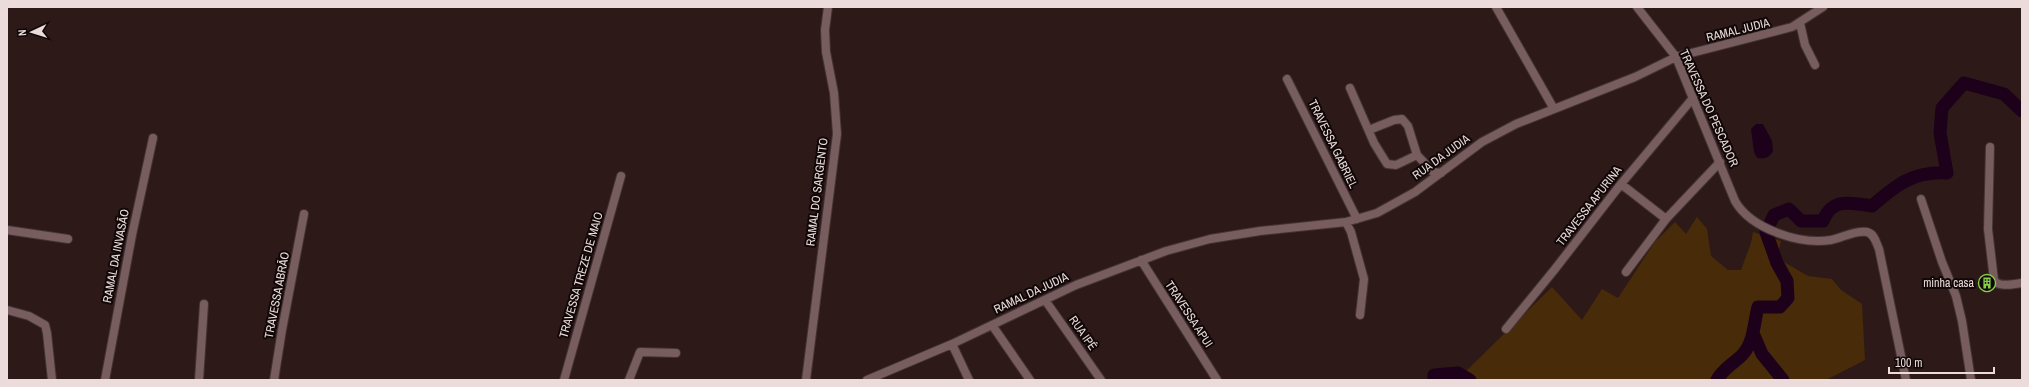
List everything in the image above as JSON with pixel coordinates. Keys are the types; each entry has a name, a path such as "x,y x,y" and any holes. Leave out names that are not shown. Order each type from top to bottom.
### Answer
{"street":[{"name":"RAMAL DO SARGENTO","path":"806,380 837,134 834,93 826,52 825,30 828,7"},
{"path":"1496,7 1554,109"},
{"name":"TRAVESSA DO PESCADOR","path":"1637,7 1676,57 1740,209 1755,220 1779,233 1810,241 1831,240 1861,232 1872,234 1879,249 1906,380"},
{"name":"RAMAL JUDIA","path":"1676,57 1766,35 1800,23 1823,7"},
{"path":"1800,23 1805,45 1816,65"},
{"name":"RUA DA JUDIA","path":"1210,239 1260,231 1346,222 1377,213 1415,192 1462,156 1488,139 1516,124 1635,77 1676,57"},
{"name":"TRAVESSA GABRIEL","path":"1287,79 1357,219"},
{"path":"1350,88 1369,130 1387,164 1396,165 1417,155"},
{"name":"TRAVESSA APURINA","path":"1506,329 1621,184 1693,98"},
{"path":"1369,130 1394,120 1402,119 1408,126 1417,155 1433,172 1441,173"},
{"name":"RAMAL DA INVASÃO","path":"105,380 129,249 153,138"},
{"path":"1990,147 1988,229 1995,282 2001,285 2022,283"},
{"path":"1626,272 1666,219 1720,162"},
{"name":"TRAVESSA TREZE DE MAIO","path":"564,380 621,176"},
{"path":"1621,184 1666,219"},
{"path":"1921,199 1942,262 1956,296 1962,321 1971,380"},
{"name":"TRAVESSA ABRÃO","path":"274,380 304,214"},
{"path":"1346,222 1351,232 1364,279 1360,315"},
{"path":"7,230 68,239"},
{"name":"RAMAL DA JUDIA","path":"867,380 952,344 1076,285 1141,260 1210,239"},
{"name":"TRAVESSA APUI","path":"1141,260 1217,380"},
{"name":"RUA IPÊ","path":"1045,300 1101,380"},
{"path":"199,380 204,304"},
{"path":"7,310 29,316 44,325 47,333 52,380"},
{"path":"992,325 1030,380"},
{"path":"952,344 969,380"},
{"path":"629,380 640,352 676,353"}],"shaded area":[{"path":"1756,124 1763,124 1772,141 1773,151 1768,157 1765,158 1757,158 1754,152 1751,129"},
{"path":"1697,217 1707,229 1711,256 1728,270 1741,270 1751,243 1753,232 1781,241 1777,258 1808,276 1832,279 1841,290 1862,304 1865,360 1826,380 1466,380 1463,374 1552,287 1582,320 1602,289 1618,298 1654,243 1675,222 1686,234"}],"waterway":[{"path":"1717,380 1722,372 1747,349 1752,338 1758,307 1780,307 1788,298 1787,281 1777,263 1766,232 1774,215 1789,209 1801,221 1823,221 1827,213 1837,205 1850,203 1872,206 1897,186 1915,177 1924,174 1947,173 1940,133 1942,108 1964,83 2004,94 2022,111"},
{"path":"1753,333 1762,354 1783,380"},
{"path":"1434,380 1434,375 1458,373 1470,380"}],"place":[{"name":"minha casa","path":"1987,283"}]}
